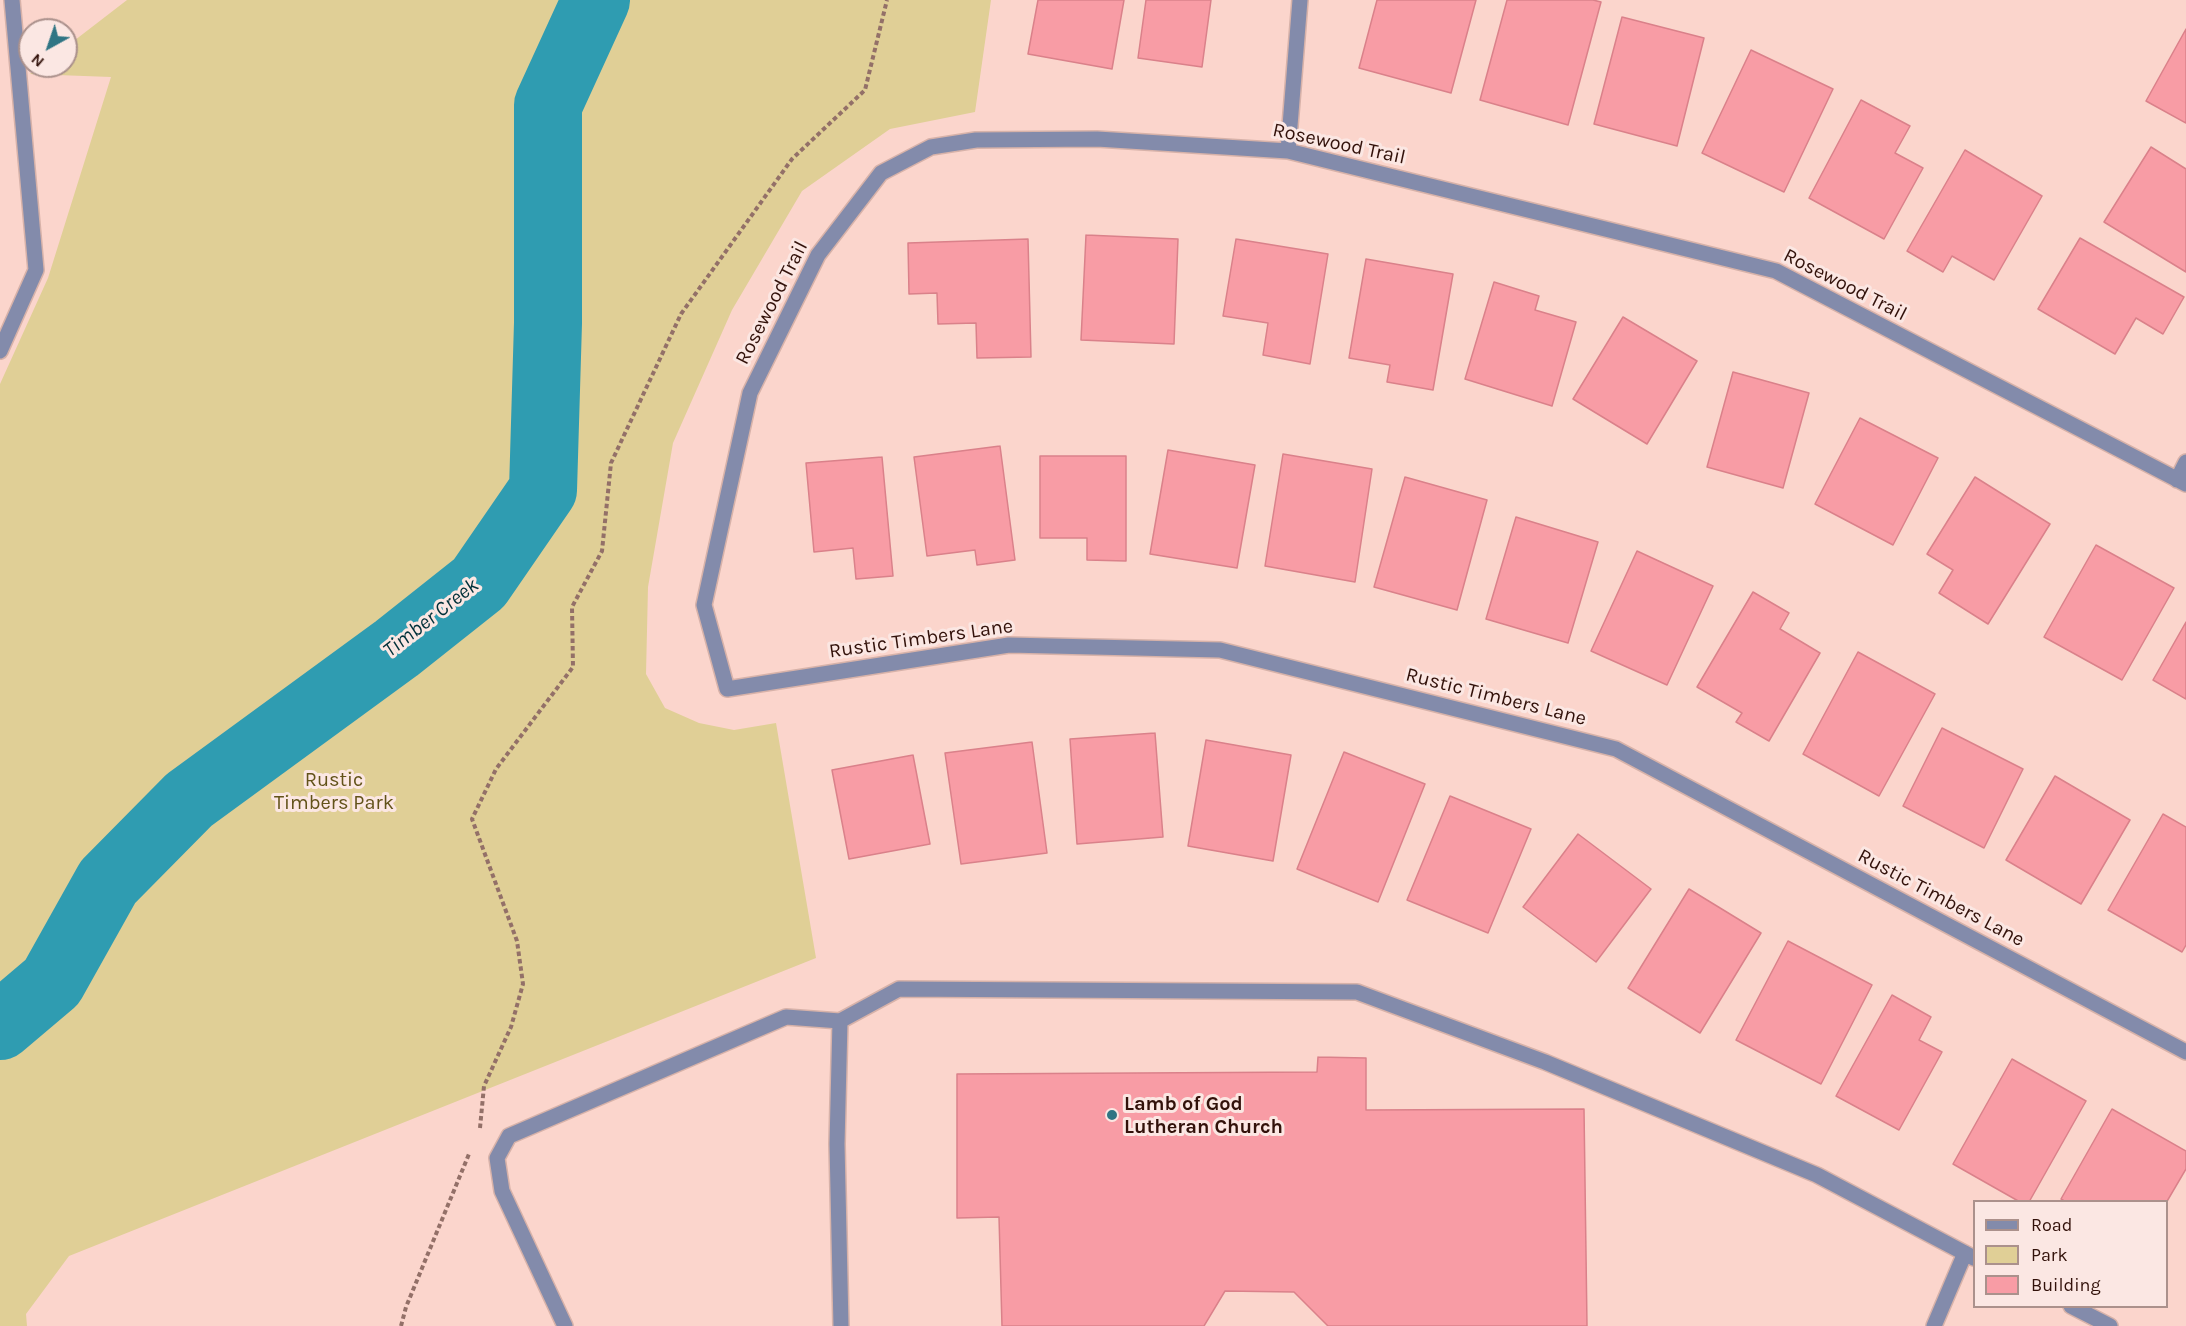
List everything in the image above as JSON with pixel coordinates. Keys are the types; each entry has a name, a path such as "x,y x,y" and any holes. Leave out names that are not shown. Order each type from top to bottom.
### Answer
{"street":[{"path":"0,351 36,270 12,0"},
{"path":"1288,151 1300,0"},
{"name":"Rosewood Trail","path":"728,689 704,605 750,393 818,255 881,173 931,147 976,140 1097,139 1288,151 1776,271 2182,482"},
{"path":"2182,482 2186,462"},
{"name":"Rustic Timbers Lane","path":"728,689 1009,645 1220,650 1616,749 2186,1052"},
{"path":"566,1326 502,1191 497,1158 509,1136 786,1017 840,1021 899,989 1357,992 1545,1062 1817,1175 1970,1256 1934,1326"},
{"path":"840,1021 837,1144 841,1326"},
{"path":"2075,1308 2110,1326"}],"path":[{"path":"477,1134 481,1124 484,1086 511,1028 523,984 517,942 472,819 496,770 573,666 572,607 602,551 611,463 681,314 792,159 865,90 887,0"},
{"path":"401,1326 406,1307 473,1144"}],"green space":[{"name":"Rustic Timbers Park","path":"127,0 991,0 975,112 890,129 802,191 732,310 673,443 648,587 646,674 665,708 699,723 734,730 776,723 816,958 69,1256 26,1314 27,1326 0,1326 0,384 48,278 111,77 78,76 78,38"}],"building":[{"path":"1038,0 1124,0 1112,69 1028,54"},
{"path":"1146,0 1211,0 1202,67 1138,58"},
{"path":"1377,0 1476,0 1451,93 1359,68"},
{"path":"1507,0 1593,0 1601,2 1568,125 1480,100"},
{"path":"1622,17 1704,38 1677,146 1594,124"},
{"path":"2186,29 2186,123 2146,101"},
{"path":"1751,50 1833,89 1784,192 1702,153"},
{"path":"1861,100 1910,126 1895,153 1923,168 1884,239 1809,198"},
{"path":"2151,147 2186,169 2186,272 2104,222"},
{"path":"1965,150 2042,196 1994,280 1952,256 1943,272 1907,251"},
{"path":"1086,235 1178,239 1174,344 1081,340"},
{"path":"2080,238 2184,297 2163,334 2136,318 2115,354 2038,309"},
{"path":"1028,239 1031,357 977,358 976,323 938,324 937,293 909,294 908,243"},
{"path":"1236,239 1328,254 1310,364 1263,355 1268,323 1223,316"},
{"path":"1366,259 1453,274 1433,390 1387,382 1390,365 1349,358"},
{"path":"1494,282 1539,296 1535,310 1576,322 1552,406 1465,379"},
{"path":"1623,317 1697,361 1647,444 1573,399"},
{"path":"1733,372 1809,393 1783,488 1707,467"},
{"path":"1860,418 1938,458 1893,545 1815,504"},
{"path":"1000,446 1015,560 977,565 975,550 927,556 914,457"},
{"path":"1168,450 1255,465 1237,568 1150,554"},
{"path":"1283,454 1372,469 1355,582 1265,566"},
{"path":"1040,456 1126,456 1126,561 1087,560 1087,538 1040,538"},
{"path":"882,457 893,576 856,579 853,548 814,552 806,463"},
{"path":"1405,477 1487,500 1457,610 1374,587"},
{"path":"1975,477 2050,524 1988,624 1939,593 1953,570 1927,554"},
{"path":"1516,517 1598,542 1568,643 1486,619"},
{"path":"2096,545 2174,588 2122,680 2044,637"},
{"path":"1637,551 1713,586 1667,685 1591,651"},
{"path":"1753,592 1789,613 1780,629 1820,653 1769,741 1736,722 1742,713 1697,687"},
{"path":"2186,622 2186,699 2153,680"},
{"path":"1858,652 1935,694 1879,796 1803,754"},
{"path":"1942,728 2023,769 1984,848 1903,806"},
{"path":"1155,733 1163,837 1077,844 1070,739"},
{"path":"1206,740 1291,755 1273,861 1188,846"},
{"path":"1032,742 1047,853 961,864 945,753"},
{"path":"1344,752 1425,784 1378,902 1297,869"},
{"path":"913,755 930,844 849,859 832,770"},
{"path":"2055,776 2130,820 2081,904 2006,860"},
{"path":"1450,796 1531,829 1488,933 1407,900"},
{"path":"2163,814 2186,827 2186,945 2182,952 2108,910"},
{"path":"1578,834 1651,889 1596,962 1523,907"},
{"path":"1689,889 1761,933 1700,1033 1628,988"},
{"path":"1788,941 1872,985 1821,1084 1736,1040"},
{"path":"1892,995 1931,1017 1919,1040 1942,1052 1899,1130 1836,1096"},
{"path":"1318,1057 1366,1058 1366,1110 1584,1109 1587,1326 1328,1326 1294,1292 1225,1291 1204,1326 1002,1326 999,1217 957,1218 957,1074 1317,1072"},
{"path":"2012,1059 2086,1101 2030,1200 2016,1200 1953,1164"},
{"path":"2112,1109 2186,1151 2186,1169 2168,1200 2061,1199"}],"waterway":[{"name":"Timber Creek","path":"0,1026 52,982 108,882 189,800 397,648 479,583 543,490 548,323 548,105 596,0"}],"place":[{"name":"Lamb of God Lutheran Church","path":"1112,1115"}]}
